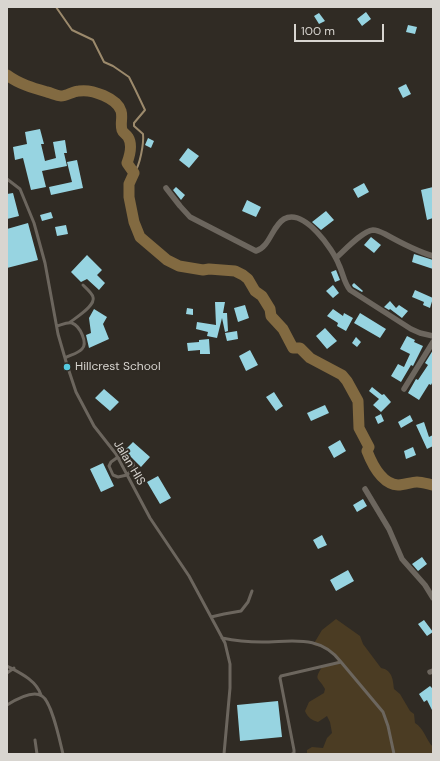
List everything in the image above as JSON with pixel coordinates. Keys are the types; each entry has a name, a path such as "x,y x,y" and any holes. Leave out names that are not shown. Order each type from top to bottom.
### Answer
{"street":[{"path":"166,188 190,217 252,250 259,251 278,224 287,218 295,218 309,224 316,230 336,258 350,290 411,329 433,336"},
{"path":"336,258 367,232 373,230 379,231 407,247 433,256"},
{"path":"404,389 433,342"},
{"path":"365,488 391,534 402,559 425,585 433,598"}],"lane":[{"name":"Jalan HIS","path":"7,179 20,189 34,223 45,263 57,326 76,392 94,426 118,458 153,523 189,576 222,638 229,656 230,700 224,754"},
{"path":"57,326 69,322 90,307 94,302 92,294 82,285"},
{"path":"65,358 81,350 84,346 80,331 74,324 69,322"},
{"path":"126,457 133,463 134,469 127,475 116,477 111,472 109,466 111,462 118,458 126,457"},
{"path":"211,617 241,611 248,602 252,591"},
{"path":"222,638 245,642 312,642 324,646 332,651 383,712 388,726 394,754"},
{"path":"292,754 294,753 294,750 280,678 281,676 341,662"},
{"path":"7,666 14,668 36,685 41,695 46,699 54,718 63,754"},
{"path":"7,673 14,668"},
{"path":"7,705 34,694 41,695"},
{"path":"35,740 37,754"}],"shaded area":[{"path":"336,619 360,636 363,644 381,668 390,673 394,689 400,694 410,711 414,714 415,723 421,728 433,747 433,754 307,754 307,750 312,747 323,748 327,738 332,733 327,716 318,722 310,718 305,711 309,702 324,693 325,689 317,677 322,667 334,664 338,660 327,650 313,645 322,630"}],"building":[{"path":"366,12 371,19 362,26 357,19"},
{"path":"319,13 325,21 319,24 314,16"},
{"path":"408,25 417,27 415,34 406,32"},
{"path":"406,84 411,94 403,98 398,88"},
{"path":"40,129 44,144 41,144 45,161 56,158 53,142 65,140 67,153 64,153 67,166 42,171 46,187 31,190 23,158 15,160 13,147 27,144 25,132"},
{"path":"148,138 154,141 151,148 145,145"},
{"path":"188,148 199,156 189,168 179,160"},
{"path":"77,160 83,188 51,195 49,187 72,182 67,162"},
{"path":"364,183 369,192 358,198 353,189"},
{"path":"176,187 185,195 181,200 173,190"},
{"path":"433,187 433,218 427,220 421,190"},
{"path":"13,193 19,216 7,219 7,194"},
{"path":"247,200 261,207 256,217 242,211"},
{"path":"326,211 334,220 321,230 312,222"},
{"path":"51,212 53,218 42,221 40,215"},
{"path":"28,223 38,260 7,268 7,229"},
{"path":"66,225 68,234 57,236 55,227"},
{"path":"371,237 381,245 374,253 364,245"},
{"path":"414,254 433,260 433,269 412,262"},
{"path":"87,255 102,270 97,275 105,283 99,290 87,279 81,282 71,272"},
{"path":"336,270 340,280 335,282 331,272"},
{"path":"354,283 363,291 362,292 353,287 352,285"},
{"path":"333,285 339,293 333,298 326,291"},
{"path":"415,290 433,298 430,308 423,305 424,302 412,297"},
{"path":"390,301 396,308 399,305 408,311 402,318 390,309 389,310 384,307"},
{"path":"215,302 225,302 223,313 227,313 228,331 225,332 222,318 217,338 207,336 208,332 196,329 197,322 216,325"},
{"path":"245,305 249,318 238,322 234,308"},
{"path":"187,308 193,309 193,315 186,314"},
{"path":"94,309 107,317 103,324 109,339 89,348 86,335 91,333 89,318"},
{"path":"333,309 343,316 344,313 353,318 346,331 337,326 338,323 327,316"},
{"path":"360,313 386,329 380,338 354,323"},
{"path":"325,328 337,341 327,349 316,336"},
{"path":"237,331 238,339 227,341 225,333"},
{"path":"407,336 415,340 414,342 423,346 413,366 411,365 401,382 391,376 398,364 404,367 410,354 400,349"},
{"path":"356,337 361,342 357,347 352,343"},
{"path":"209,339 210,354 200,354 200,350 188,351 187,343"},
{"path":"250,350 258,365 246,371 239,356"},
{"path":"433,350 433,381 431,385 429,384 419,400 408,393 416,379 418,380 428,365 425,363"},
{"path":"372,387 382,395 384,394 391,402 381,412 373,405 379,399 369,391"},
{"path":"104,389 119,402 110,411 95,398"},
{"path":"274,392 283,406 276,411 266,397"},
{"path":"325,405 329,413 311,421 307,413"},
{"path":"381,414 384,421 378,424 375,417"},
{"path":"410,415 413,421 401,428 398,422"},
{"path":"424,422 429,437 433,435 433,446 427,449 416,425"},
{"path":"340,440 346,451 334,458 328,447"},
{"path":"133,442 150,457 141,467 129,455 123,452"},
{"path":"413,447 416,455 406,459 404,451"},
{"path":"103,463 114,486 101,492 90,469"},
{"path":"158,476 171,498 160,504 147,482"},
{"path":"363,499 367,506 357,512 353,505"},
{"path":"322,535 327,545 318,549 313,540"},
{"path":"422,557 427,564 418,571 412,564"},
{"path":"348,570 354,581 336,591 330,580"},
{"path":"424,620 433,632 427,636 418,624"},
{"path":"430,686 433,689 433,712 427,700 424,702 419,694"},
{"path":"278,701 282,737 240,741 237,705"}],"waterway":[{"path":"56,7 72,30 93,40 104,62 113,66 129,77 145,110 134,123 134,126 143,134 140,160 134,173"},
{"path":"7,75 16,81 57,96 63,96 77,91 90,91 103,95 115,102 121,111 122,130 130,140 131,147 127,163 134,173 129,184 129,197 134,222 140,237 167,260 179,266 203,270 235,271 248,279 255,291 262,296 270,309 271,316 283,329 293,348 300,348 310,358 342,375 347,381 358,401 359,428 369,447 367,451 382,477 392,484 398,485 412,482 433,485"}],"place":[{"name":"Hillcrest School","path":"67,367"}]}
